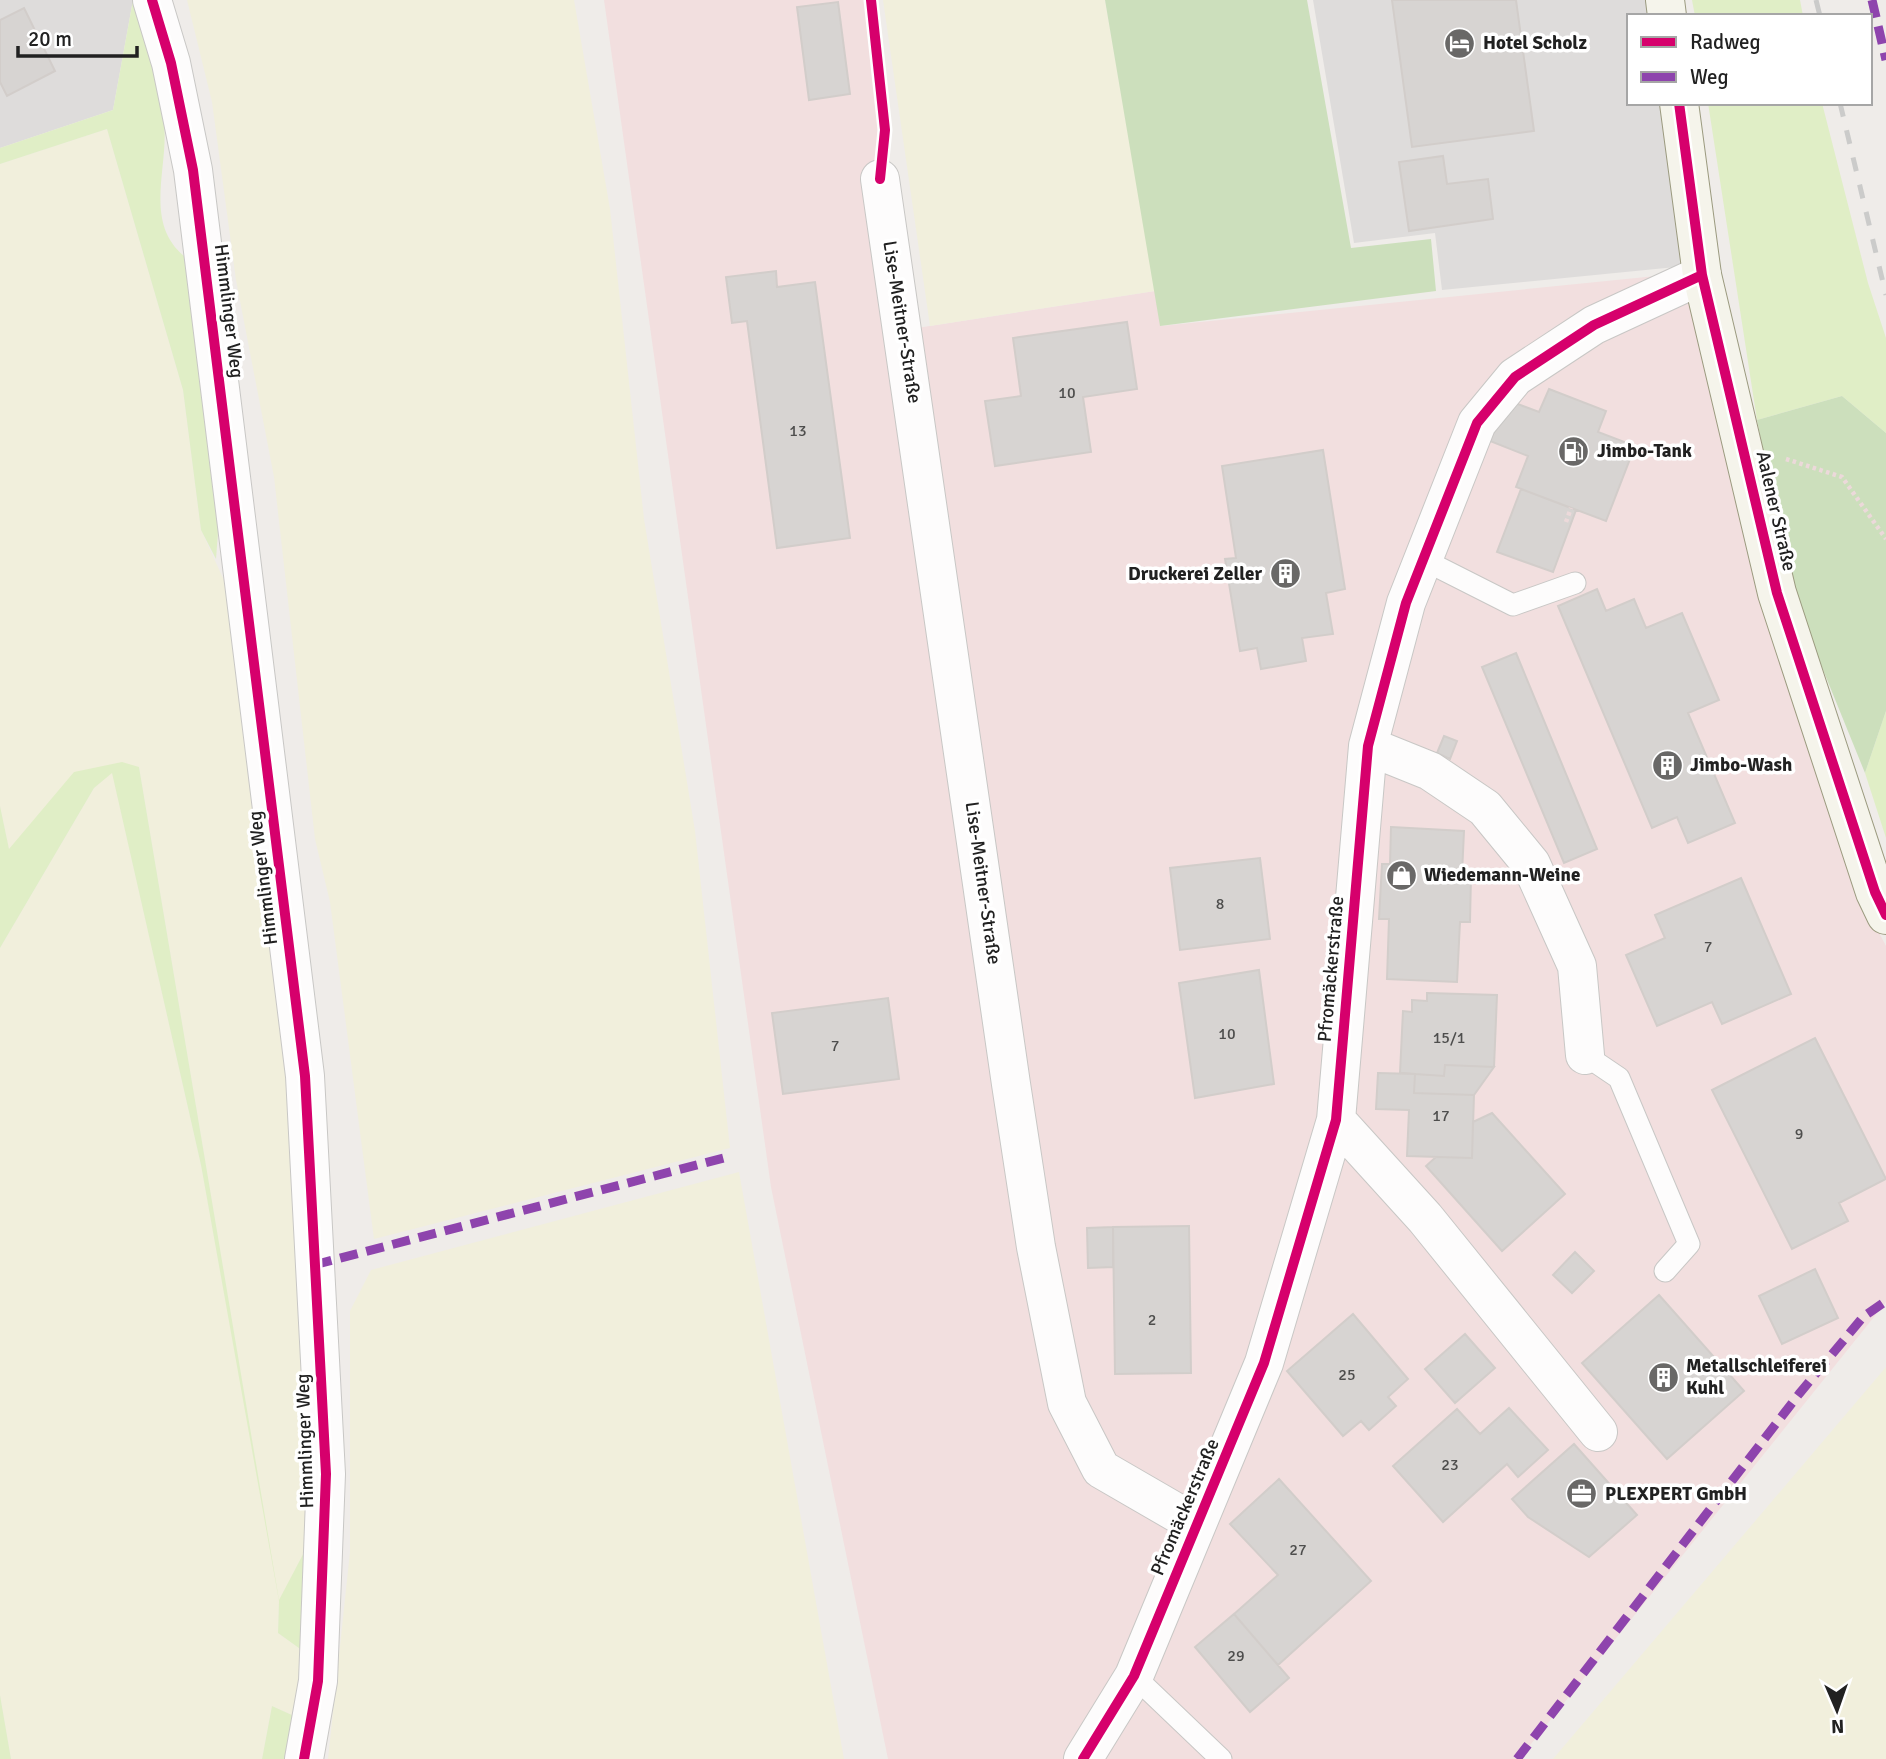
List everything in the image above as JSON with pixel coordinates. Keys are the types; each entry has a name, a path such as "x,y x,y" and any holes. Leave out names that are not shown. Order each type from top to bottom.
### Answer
{"street":[{"name":"Himmlinger Weg","path":"152,0 171,63 193,170 305,1076 326,1474 318,1681 304,1759"},
{"name":"Aalener Straße","path":"1679,105 1702,275 1777,593 1882,898"},
{"name":"Lise-Meitner-Straße","path":"880,179 1013,1098 1036,1247 1067,1403 1101,1469 1196,1524"},
{"name":"Pfromäckerstraße","path":"1083,1759 1134,1676 1264,1363 1336,1120 1368,746 1406,603 1477,423 1515,377 1594,325 1702,275"},
{"path":"1368,746 1430,771 1485,808 1531,863 1577,966 1584,1055"},
{"path":"1336,1120 1424,1218 1598,1432"}],"lane":[{"path":"1424,560 1513,605 1575,583"},
{"path":"1584,1055 1619,1078 1689,1244 1665,1271"},
{"path":"1134,1676 1222,1759"}],"path":[{"path":"1743,449 1795,461 1842,477 1886,539"},
{"path":"1566,522 1571,508"}],"shaded area":[{"path":"0,0 133,0 113,110 0,148"},
{"path":"187,0 574,0 610,209 644,519 695,831 730,1148 374,1239 330,902 315,839 274,477 236,280 212,102"},
{"path":"604,0 864,0 917,328 1155,291 1161,326 1686,273 1861,898 1886,946 1886,1302 1519,1759 888,1759 771,1187"},
{"path":"883,0 1105,0 1155,291 930,326"},
{"path":"1313,0 1650,0 1652,14 1627,14 1627,105 1664,105 1686,266 1442,290 1435,233 1354,243"},
{"path":"107,129 183,390 201,530 238,611 280,944 306,1370 310,1541 279,1601 278,1633 310,1656 303,1720 272,1706 262,1759 11,1759 0,1695 0,948 94,788 112,772 201,1165 264,1512 139,767 74,773 9,850 0,806 0,164"},
{"path":"739,1172 844,1759 328,1759 350,1552 350,1311 371,1270"},
{"path":"1886,1367 1886,1759 1553,1759"}],"green space":[{"path":"133,0 136,0 152,61 164,123 160,193 164,227 184,256 220,507 216,559 201,530 183,390 107,129 0,164 0,148 113,110"},
{"path":"1105,0 1307,0 1351,248 1431,239 1436,291 1160,326"},
{"path":"1692,0 1800,0 1803,14 1695,14"},
{"path":"1708,105 1823,105 1868,283 1886,338 1886,433 1842,396 1757,420"},
{"path":"1842,396 1886,433 1886,711 1865,773 1791,591 1757,420"},
{"path":"1886,711 1886,838 1865,773"},
{"path":"122,762 139,767 279,1600 310,1541 310,1656 278,1633 279,1601 201,1165 112,773 94,788 0,948 0,806 9,849 74,772"},
{"path":"0,1695 11,1759 0,1759"},
{"path":"272,1706 303,1720 295,1759 262,1759"}],"building":[{"name":"Hotel Scholz","path":"1392,0 1516,0 1534,131 1412,147"},
{"path":"838,2 850,94 809,100 797,7"},
{"path":"24,8 55,71 7,96 0,82 0,20"},
{"path":"1443,156 1447,184 1488,179 1493,219 1409,231 1399,162"},
{"path":"776,271 777,287 815,282 850,538 777,548 747,321 732,323 726,277"},
{"path":"1127,322 1137,389 1083,397 1091,452 995,466 985,401 1021,396 1013,338"},
{"name":"Jimbo-Tank","path":"1549,389 1606,411 1598,432 1635,446 1606,521 1516,487 1528,456 1490,441 1507,400 1539,412"},
{"name":"Druckerei Zeller","path":"1323,450 1345,589 1326,593 1333,634 1302,638 1306,661 1261,669 1257,648 1240,651 1225,559 1236,558 1222,466"},
{"path":"1521,489 1576,510 1553,572 1497,552"},
{"name":"Jimbo-Wash","path":"1597,589 1606,611 1634,599 1646,628 1682,613 1719,700 1688,713 1735,823 1688,843 1677,817 1652,828 1558,606"},
{"path":"1516,653 1597,849 1564,863 1482,667"},
{"path":"1444,736 1457,741 1450,759 1437,753"},
{"path":"1391,827 1464,831 1462,874 1471,875 1470,922 1460,922 1457,982 1387,979 1389,919 1379,919 1382,864 1390,864"},
{"path":"1260,858 1270,939 1180,950 1170,868"},
{"path":"1741,878 1791,994 1722,1024 1712,1002 1657,1026 1626,955 1665,938 1655,915"},
{"path":"1259,970 1274,1084 1195,1098 1179,983"},
{"path":"1427,993 1497,995 1494,1067 1445,1065 1444,1076 1400,1073 1403,1011 1412,1012 1412,1000 1427,1001"},
{"path":"888,998 899,1079 783,1094 772,1013"},
{"path":"1815,1038 1886,1179 1839,1203 1848,1221 1792,1249 1712,1090"},
{"path":"1445,1065 1494,1067 1474,1095 1414,1093 1415,1074 1444,1076"},
{"path":"1378,1073 1415,1074 1414,1093 1474,1095 1472,1158 1407,1156 1409,1110 1376,1109"},
{"path":"1492,1113 1565,1194 1502,1251 1426,1166 1436,1157 1472,1158 1473,1122"},
{"path":"1189,1226 1191,1373 1115,1374 1113,1227"},
{"path":"1113,1227 1113,1267 1088,1268 1087,1228"},
{"path":"1575,1252 1594,1271 1572,1293 1553,1275"},
{"path":"1815,1269 1838,1318 1782,1344 1759,1296"},
{"name":"Metallschleiferei Kuhl","path":"1659,1295 1744,1391 1667,1459 1582,1363"},
{"path":"1353,1314 1408,1379 1388,1397 1396,1406 1369,1430 1361,1421 1343,1436 1287,1371"},
{"path":"1465,1334 1495,1368 1455,1403 1425,1369"},
{"path":"1509,1408 1548,1450 1518,1477 1507,1464 1443,1522 1393,1466 1457,1409 1480,1434"},
{"path":"1574,1444 1637,1515 1589,1557 1528,1517 1512,1499"},
{"path":"1279,1479 1371,1581 1278,1665 1234,1614 1278,1575 1230,1524"},
{"path":"1234,1614 1289,1678 1250,1712 1195,1647"}],"railway":[{"path":"1816,0 1820,14"},
{"path":"1840,105 1886,295"}],"marked path":[{"path":"1872,0 1886,60"},
{"path":"314,1265 731,1156"},
{"path":"1517,1759 1799,1394 1863,1317 1886,1301"}],"cycle path":[{"path":"152,0 171,63 193,170 305,1076 326,1474 318,1681 304,1759"},
{"path":"871,0 885,130 880,179"},
{"path":"1679,105 1702,275 1777,593 1875,892 1886,915"},
{"path":"1083,1759 1134,1676 1264,1363 1336,1120 1368,746 1406,603 1477,423 1515,377 1594,325 1702,275"}],"place":[{"name":"Hotel Scholz","path":"1460,43"},
{"name":"Jimbo-Tank","path":"1574,451"},
{"name":"Druckerei Zeller","path":"1285,574"},
{"name":"Jimbo-Wash","path":"1667,765"},
{"name":"Wiedemann-Weine","path":"1401,875"},
{"name":"Metallschleiferei Kuhl","path":"1663,1377"},
{"name":"PLEXPERT GmbH","path":"1582,1494"}]}
